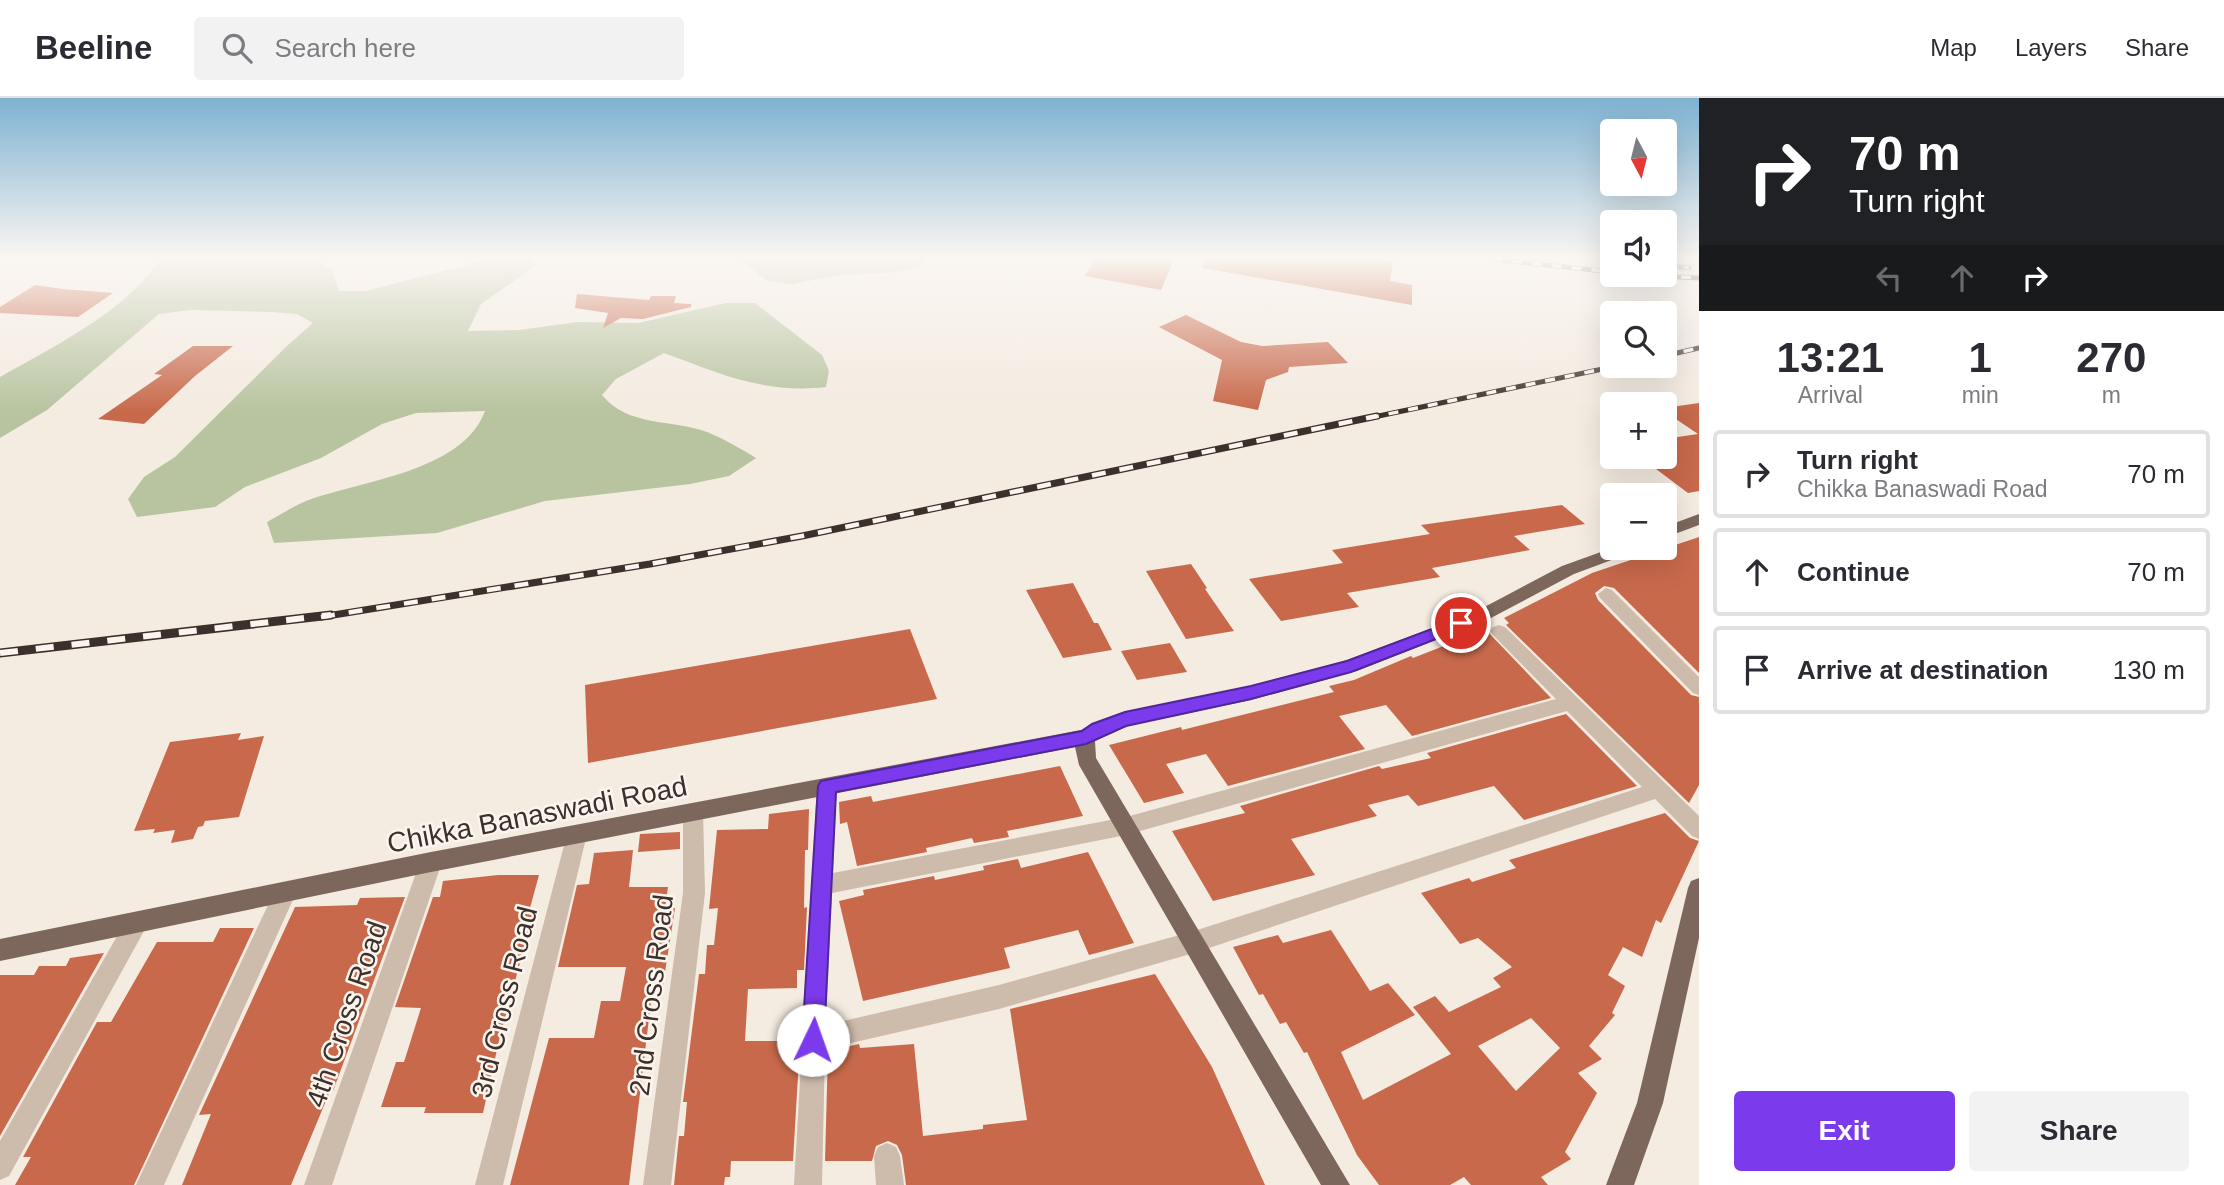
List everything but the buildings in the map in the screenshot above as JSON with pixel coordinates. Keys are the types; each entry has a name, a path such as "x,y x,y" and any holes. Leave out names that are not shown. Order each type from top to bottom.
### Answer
{"main road":[{"path":"1677,528 1699,519"},
{"name":"Chikka Banaswadi Road","path":"0,950 431,862 1086,737 1098,729 1125,719 1251,693 1351,666 1483,615 1568,570 1600,558"},
{"path":"1086,737 1086,758 1336,1185"},
{"path":"1620,1185 1650,1103 1699,888"}],"street":[{"path":"1606,594 1699,688"},
{"path":"1499,631 1699,830"},
{"path":"822,885 1126,826 1572,702"},
{"path":"808,1185 827,786"},
{"path":"813,1040 999,997 1194,942 1658,790"},
{"name":"2nd Cross Road","path":"657,1185 694,893 693,812"},
{"name":"3rd Cross Road","path":"489,1185 577,834"},
{"name":"4th Cross Road","path":"318,1185 431,862"},
{"path":"150,1185 285,893"},
{"path":"0,1167 136,924"},
{"path":"887,1156 890,1185"}],"green space":[{"path":"111,310 478,310 468,331 519,330 578,322 638,323 696,310 764,310 822,355 829,371 826,387 783,388 743,380 664,353 616,379 602,395 624,412 651,421 707,432 756,458 729,476 690,484 545,501 437,533 274,543 267,522 306,501 380,480 433,461 455,448 473,432 485,411 416,413 382,424 321,458 245,487 215,507 137,517 128,499 144,477 175,457 313,323 297,314 272,312 190,310 159,314 47,410 0,438 0,377 64,341"}],"railway":[{"path":"1677,353 1699,348"},
{"path":"1369,418 1600,370"},
{"path":"321,617 650,564 802,536 1377,416"},
{"path":"0,653 331,615"}],"route":[{"path":"813,1040 827,786 1086,737 1098,729 1125,719 1251,693 1351,666 1461,623"}]}
